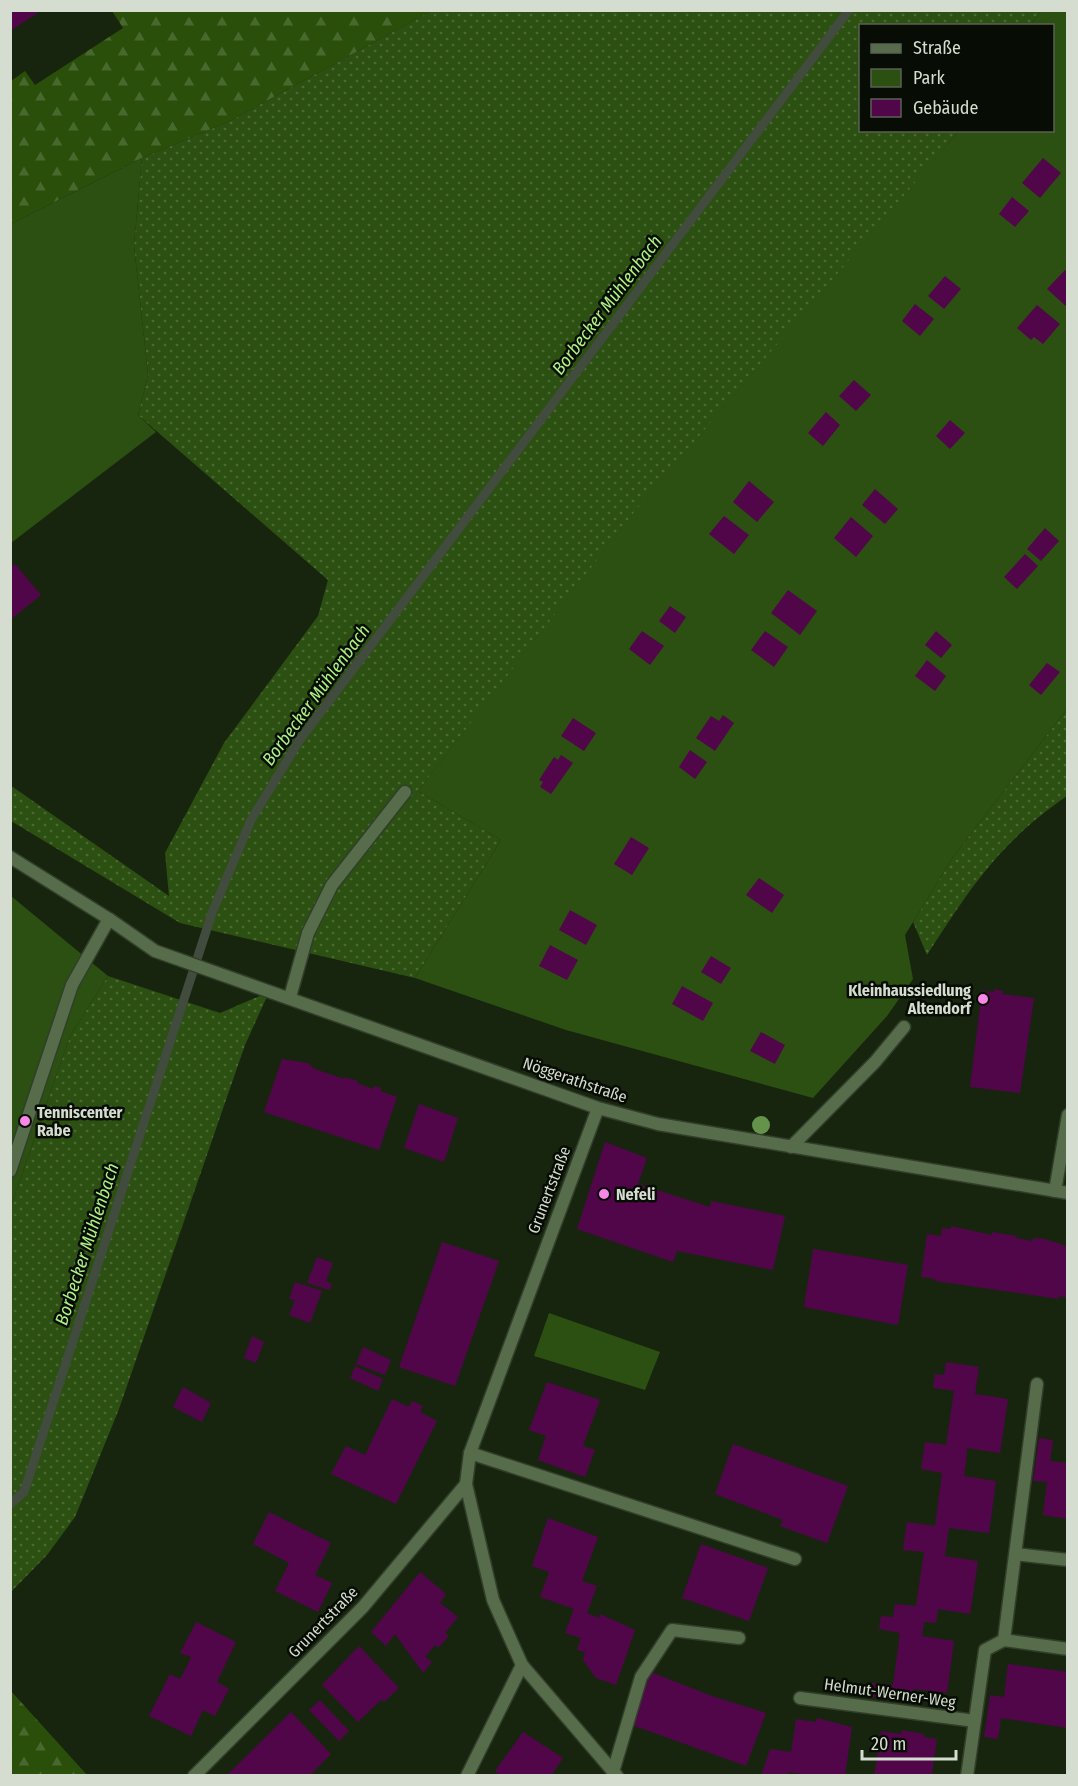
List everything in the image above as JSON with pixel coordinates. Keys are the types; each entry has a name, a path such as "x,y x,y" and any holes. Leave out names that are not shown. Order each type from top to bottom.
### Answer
{"street":[{"path":"290,997 308,933 332,885 405,792"},
{"name":"Nöggerathstraße","path":"10,857 109,919 155,951 167,956 231,980 290,997 598,1108 658,1124 1061,1192 1068,1115"},
{"path":"10,1171 72,985 109,919"},
{"path":"791,1147 875,1062 904,1028"},
{"name":"Grunertstraße","path":"598,1108 470,1453 466,1484 493,1600 522,1665 615,1774"},
{"path":"1037,1384 1004,1640 1068,1649"},
{"path":"470,1453 795,1559"},
{"name":"Grunertstraße","path":"194,1776 363,1607 466,1484"},
{"path":"1015,1554 1068,1560"},
{"name":"Grunertstraße","path":"615,1774 640,1677 672,1630 739,1638"},
{"name":"Helmut-Werner-Weg","path":"967,1776 985,1650 1004,1640"},
{"path":"467,1776 522,1665"},
{"name":"Helmut-Werner-Weg","path":"800,1698 975,1721"}],"green space":[{"path":"112,11 431,11 230,121 142,158 11,224 11,81 25,71 35,85 123,28"},
{"path":"431,11 1041,11 1032,24 859,24 859,132 958,132 585,578 418,791 501,840 415,978 180,923 11,821 10,785 169,896 165,853 224,743 318,616 328,580 138,415 148,375 134,245 142,158 230,121"},
{"path":"1041,11 1067,11 1067,709 953,857 905,935 913,979 887,1016 813,1098 566,1030 415,978 501,840 418,791 635,511 958,132 1054,132 1054,24 1032,24"},
{"path":"142,158 134,245 148,375 138,415 156,432 11,543 11,224"},
{"path":"1067,709 1067,796 1023,831 988,868 927,955 913,922 953,857"},
{"name":"Tenniscenter Rabe","path":"11,896 108,976 70,1036 11,1206"},
{"path":"108,976 220,1013 269,992 245,1045 119,1409 75,1517 47,1555 11,1592 11,1206 70,1036"},
{"path":"549,1313 660,1352 645,1390 534,1356"},
{"path":"11,1691 87,1775 11,1775"}],"building":[{"path":"10,10 42,10 10,31"},
{"path":"1043,158 1061,173 1040,198 1022,183"},
{"path":"1012,197 1029,211 1015,227 999,214"},
{"path":"1065,270 1068,272 1068,308 1047,289"},
{"path":"945,276 961,289 944,309 928,296"},
{"path":"915,304 934,319 920,336 902,321"},
{"path":"1037,305 1060,324 1043,344 1034,337 1031,340 1017,328"},
{"path":"854,380 871,395 856,411 839,396"},
{"path":"826,412 840,425 823,446 808,433"},
{"path":"950,420 965,433 950,449 936,436"},
{"path":"749,481 774,502 757,522 733,502"},
{"path":"875,489 898,509 885,524 862,505"},
{"path":"724,516 749,535 734,554 709,534"},
{"path":"851,517 873,536 856,557 834,538"},
{"path":"1045,528 1059,541 1041,561 1027,549"},
{"path":"1025,554 1038,566 1017,589 1004,577"},
{"path":"15,564 41,595 10,620 10,567"},
{"path":"788,590 817,611 800,635 771,613"},
{"path":"670,606 686,617 675,633 659,621"},
{"path":"642,631 664,646 650,665 629,649"},
{"path":"765,631 788,647 774,667 751,650"},
{"path":"936,631 952,645 941,658 925,645"},
{"path":"927,660 946,676 935,691 915,676"},
{"path":"1047,663 1060,672 1041,695 1029,685"},
{"path":"723,715 734,723 715,751 696,738 711,716 719,721"},
{"path":"573,718 596,733 584,751 561,736"},
{"path":"690,750 707,762 695,779 679,767"},
{"path":"561,755 573,763 551,794 540,787 543,782 539,780 554,757 558,760"},
{"path":"631,837 649,848 632,875 614,864"},
{"path":"759,878 784,895 772,913 746,895"},
{"path":"570,910 597,925 586,945 559,930"},
{"path":"550,945 578,960 567,980 539,966"},
{"path":"711,956 731,968 721,984 701,972"},
{"path":"682,986 713,1003 703,1021 672,1004"},
{"path":"994,989 1003,991 1002,994 1034,998 1020,1093 970,1087 982,991 994,992"},
{"path":"761,1032 785,1045 775,1064 750,1051"},
{"path":"282,1059 307,1063 313,1066 312,1068 344,1079 345,1077 358,1081 357,1083 373,1089 374,1086 381,1088 380,1091 397,1097 379,1150 264,1112"},
{"path":"419,1104 458,1118 444,1162 404,1148"},
{"path":"605,1142 647,1158 638,1184 710,1207 711,1201 785,1216 773,1270 677,1251 673,1262 577,1229"},
{"path":"951,1226 992,1235 992,1232 1017,1236 1016,1238 1033,1241 1033,1238 1045,1239 1066,1246 1068,1298 1059,1296 1059,1299 921,1277 927,1234 941,1236 942,1228 951,1229"},
{"path":"442,1242 499,1261 455,1386 399,1367"},
{"path":"813,1249 908,1265 898,1325 804,1307"},
{"path":"317,1257 333,1263 326,1281 332,1284 329,1290 307,1283"},
{"path":"295,1282 322,1291 310,1323 289,1315 295,1300 289,1299"},
{"path":"252,1336 264,1342 256,1363 244,1358"},
{"path":"363,1347 391,1360 385,1375 356,1364"},
{"path":"946,1362 979,1367 975,1394 1008,1399 1000,1453 967,1448 964,1476 996,1481 989,1533 949,1528 945,1556 978,1561 970,1614 938,1609 936,1623 924,1622 922,1636 954,1641 947,1693 914,1689 912,1702 870,1697 872,1683 893,1685 900,1633 879,1629 881,1616 893,1617 895,1604 916,1606 924,1552 903,1550 907,1522 935,1526 942,1473 921,1469 925,1442 946,1445 954,1391 933,1388 935,1374 944,1375"},
{"path":"355,1366 383,1379 378,1391 350,1378"},
{"path":"547,1382 600,1400 583,1446 595,1450 585,1477 538,1460 546,1436 529,1430"},
{"path":"183,1387 211,1403 202,1422 173,1407"},
{"path":"392,1399 409,1407 412,1401 423,1406 420,1412 437,1421 396,1504 331,1474 346,1446 365,1455"},
{"path":"1039,1438 1053,1440 1050,1461 1068,1463 1068,1519 1043,1515 1047,1482 1033,1481"},
{"path":"733,1444 848,1486 827,1543 780,1526 783,1520 715,1494"},
{"path":"269,1512 331,1543 315,1575 332,1583 318,1612 275,1591 289,1563 253,1544"},
{"path":"548,1518 598,1537 582,1581 597,1586 587,1613 599,1618 600,1614 635,1630 616,1685 596,1678 583,1660 585,1652 577,1650 581,1638 565,1633 574,1609 540,1597 549,1572 532,1566"},
{"path":"701,1544 768,1568 749,1621 682,1598"},
{"path":"420,1572 446,1594 440,1603 458,1617 445,1633 449,1636 438,1648 435,1645 425,1657 432,1662 423,1673 395,1634 386,1646 371,1632"},
{"path":"196,1622 236,1642 217,1682 229,1689 215,1716 203,1710 191,1736 149,1716 170,1674 180,1679 186,1668 191,1657 180,1653"},
{"path":"359,1646 399,1688 384,1702 381,1700 358,1722 322,1685"},
{"path":"1008,1664 1068,1672 1068,1728 1001,1718 998,1739 984,1737 990,1695 1004,1697"},
{"path":"651,1672 709,1695 766,1713 746,1766 632,1725"},
{"path":"320,1700 349,1731 339,1741 309,1710"},
{"path":"291,1712 331,1754 309,1776 226,1776"},
{"path":"817,1718 852,1727 845,1776 815,1776 788,1772 788,1776 761,1776 770,1749 791,1752 796,1719 816,1722"},
{"path":"902,1730 937,1739 932,1773 940,1776 874,1776 881,1731 901,1734"},
{"path":"523,1732 563,1758 551,1776 501,1776 495,1771"}],"waterway":[{"name":"Borbecker Mühlenbach","path":"10,1504 24,1492 212,913 251,820 299,741 849,10"}],"place":[{"name":"Kleinhaussiedlung Altendorf","path":"983,999"},
{"name":"Tenniscenter Rabe","path":"25,1121"},
{"name":"Nefeli","path":"604,1194"}]}
